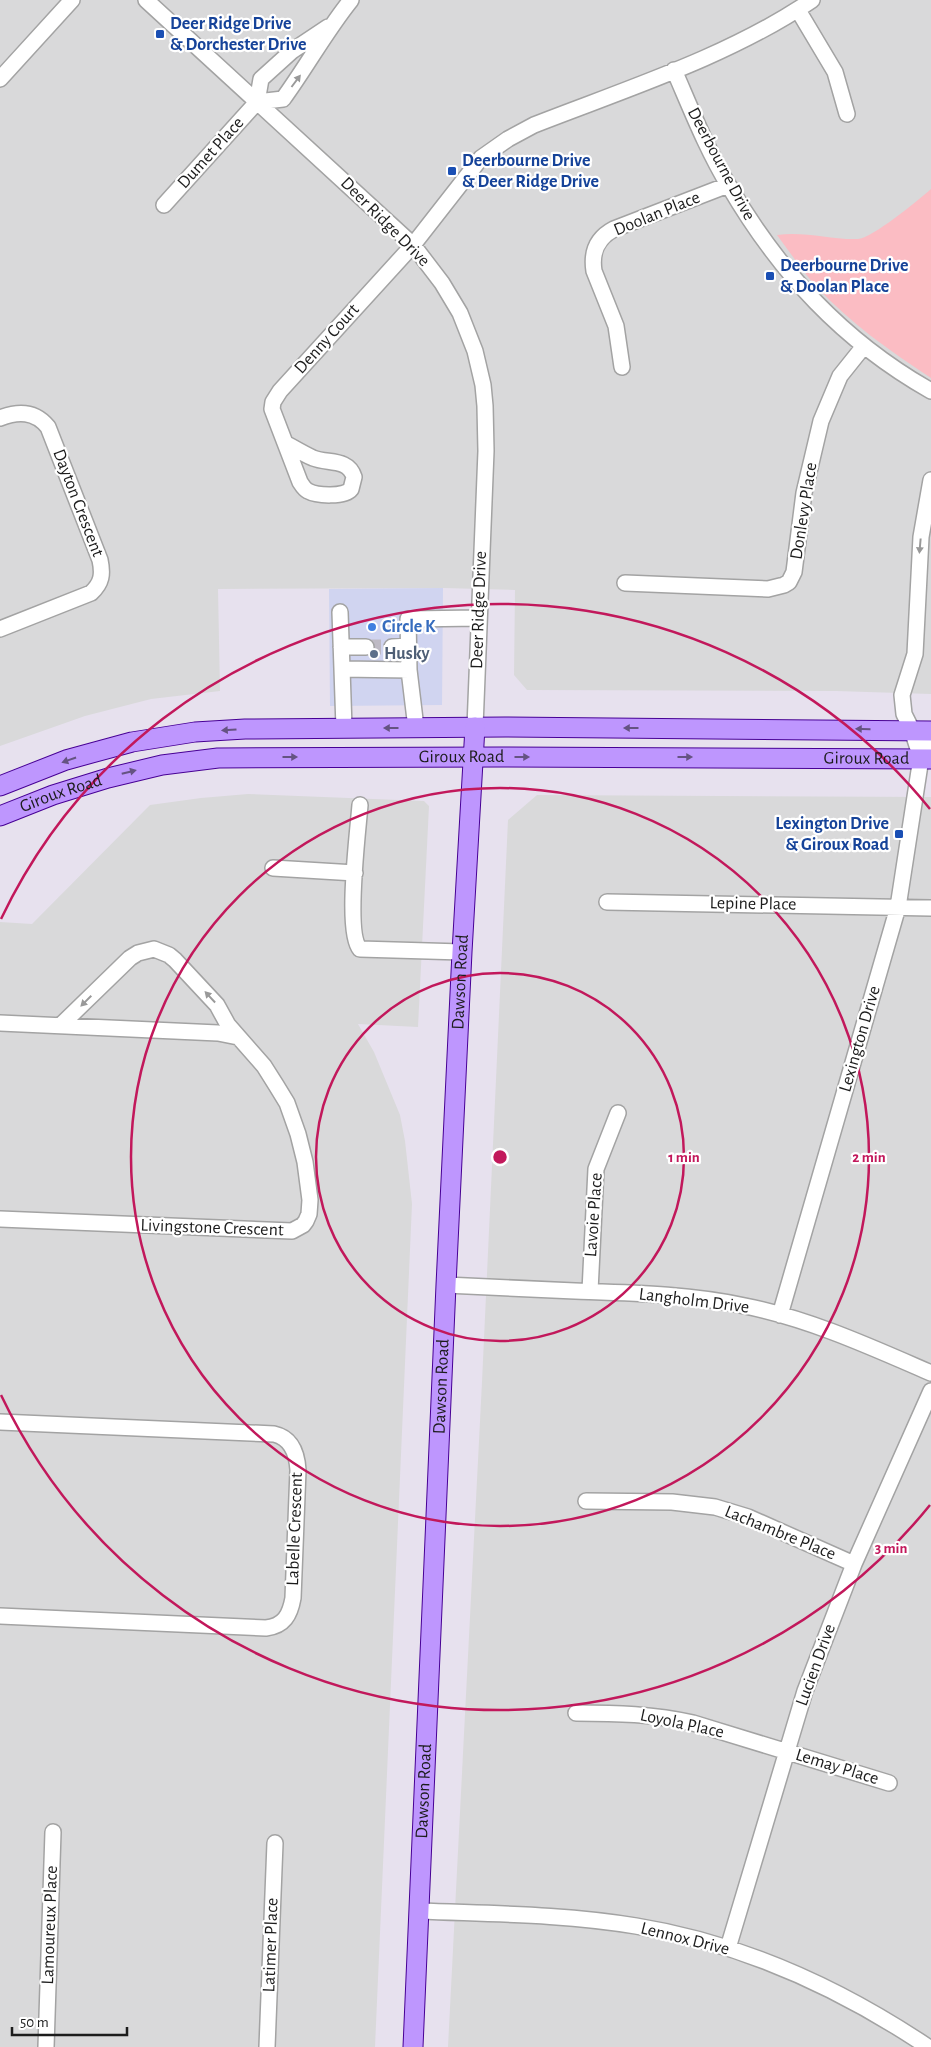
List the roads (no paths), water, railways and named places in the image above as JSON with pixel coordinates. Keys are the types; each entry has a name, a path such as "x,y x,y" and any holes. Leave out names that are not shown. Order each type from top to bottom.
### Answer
{"main road":[{"name":"Giroux Road","path":"0,786 98,750 163,736 245,729 475,727 931,731"},
{"name":"Dawson Road","path":"413,2047 446,1286 475,727"},
{"name":"Giroux Road","path":"0,816 53,795 139,770 186,761 247,757 926,759"}],"street":[{"path":"0,79 72,0"},
{"name":"Deer Ridge Drive","path":"146,0 413,245 442,283 460,314 475,351 483,385 485,406 486,450 475,727"},
{"path":"331,25 292,51 261,79 257,102 283,98 305,69 331,25 351,0"},
{"path":"413,245 473,167 499,144 534,125 674,70 752,36 812,0"},
{"path":"798,10 835,72 847,114"},
{"name":"Deerbourne Drive","path":"674,70 707,146 728,185 761,237 788,274 825,313 864,346 910,379 931,391"},
{"name":"Dumet Place","path":"164,205 257,102"},
{"name":"Doolan Place","path":"622,367 616,326 594,271 595,247 604,236 614,229 728,185"},
{"name":"Denny Court","path":"285,443 313,458 341,463 348,467 354,477 351,489 344,495 309,492 300,482 285,443 272,409 276,397 413,245"},
{"name":"Donlevy Place","path":"626,583 768,589 784,586 789,582 796,567 804,493 822,421 840,376 864,346"},
{"name":"Dayton Crescent","path":"0,418 19,413 32,414 48,427 100,560 102,574 99,585 91,593 0,629"},
{"path":"926,759 904,714 902,695 915,654 921,537 931,480"},
{"path":"340,612 344,728"},
{"path":"416,728 409,670 408,619 479,618"},
{"path":"392,647 409,646"},
{"path":"341,647 366,647"},
{"path":"342,669 409,670"},
{"path":"926,759 931,740"},
{"name":"Lexington Drive","path":"780,1315 898,907 926,759"},
{"path":"360,805 352,904 354,935 357,946 360,949 462,952"},
{"path":"274,868 355,873"},
{"name":"Lepine Place","path":"608,902 931,908"},
{"name":"Livingstone Crescent","path":"0,1219 292,1231 303,1225 310,1214 305,1162 287,1103 264,1066 228,1025 217,1005 169,955 154,949 138,953 130,958 60,1026"},
{"path":"0,1023 218,1033 238,1036"},
{"name":"Lavoie Place","path":"590,1291 596,1169 618,1113"},
{"name":"Langholm Drive","path":"446,1286 590,1291 689,1297 746,1306 780,1315 852,1339 931,1373"},
{"name":"Lucien Drive","path":"728,1948 805,1692 854,1564 931,1391"},
{"name":"Labelle Crescent","path":"0,1422 274,1434 282,1436 290,1443 294,1450 298,1470 293,1598 289,1614 280,1624 266,1628 0,1616"},
{"name":"Lachambre Place","path":"586,1501 672,1502 714,1507 748,1517 854,1564"},
{"name":"Loyola Place","path":"576,1713 629,1714 672,1718 712,1728 786,1751"},
{"name":"Lemay Place","path":"786,1751 889,1783"},
{"name":"Lamoureux Place","path":"46,2047 53,1832"},
{"name":"Latimer Place","path":"267,2047 275,1842"},
{"name":"Lennox Drive","path":"420,1911 609,1922 663,1931 728,1948 767,1962 832,1990 885,2019 928,2047"}],"tunnel":[{"path":"366,647 392,647"}],"place":[{"name":"Deer Ridge Drive & Dorchester Drive","path":"160,34"},
{"name":"Deerbourne Drive & Deer Ridge Drive","path":"452,171"},
{"name":"Deerbourne Drive & Doolan Place","path":"770,276"},
{"name":"Circle K","path":"372,627"},
{"name":"Husky","path":"374,654"},
{"name":"Lexington Drive & Giroux Road","path":"899,834"}]}
